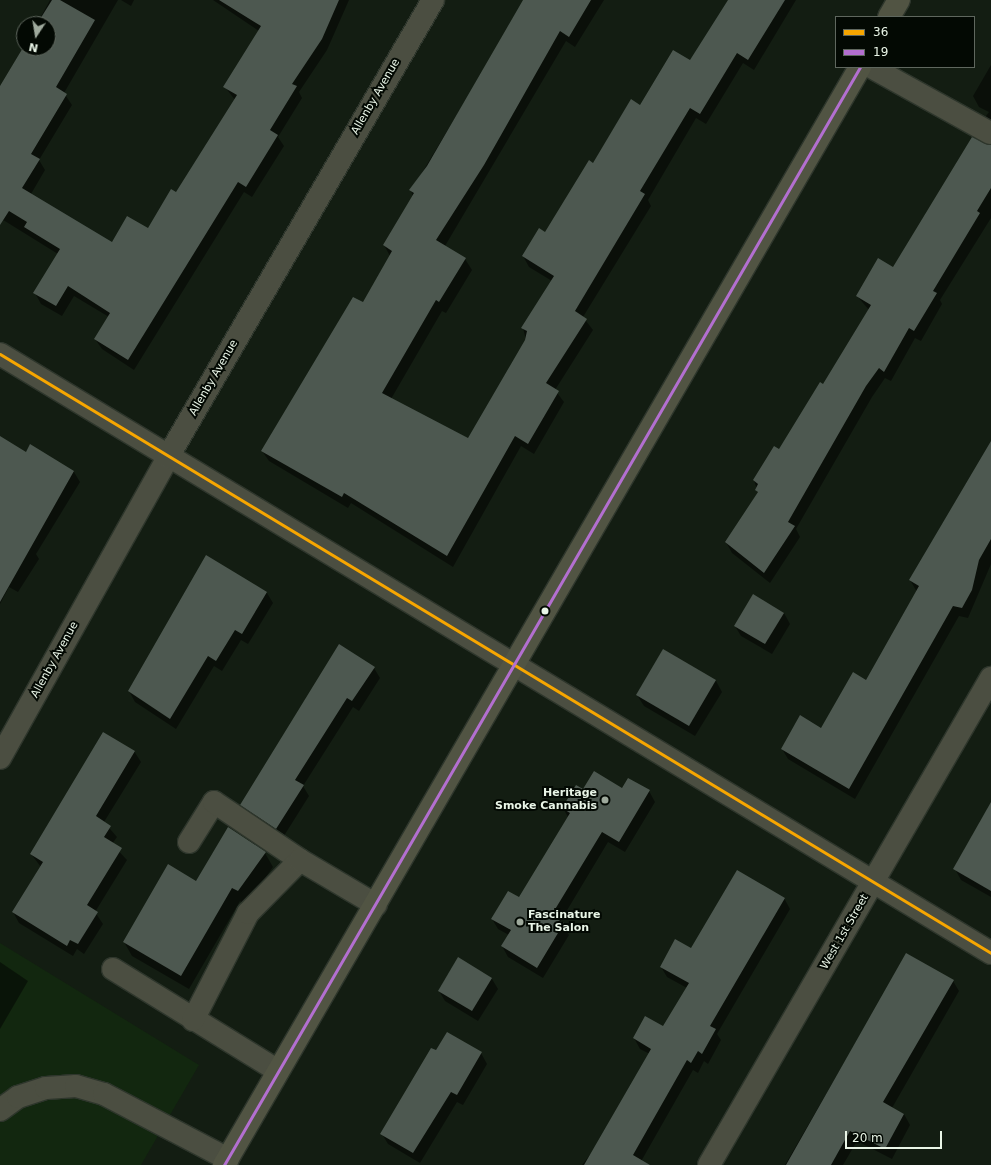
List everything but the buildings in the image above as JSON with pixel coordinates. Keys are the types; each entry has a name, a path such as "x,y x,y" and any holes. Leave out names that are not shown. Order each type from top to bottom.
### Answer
{"main road":[{"path":"891,16 899,0"},
{"path":"226,1162 859,68"}],"street":[{"name":"Allenby Avenue","path":"0,758 168,457 433,0"},
{"path":"873,68 990,133"},
{"path":"0,354 513,667 991,953"},
{"name":"West 1st Street","path":"709,1165 874,883 991,678"},
{"path":"189,842 214,802 300,860 376,904"},
{"path":"193,1020 248,913 300,860"},
{"path":"113,968 193,1020 278,1071"},
{"path":"0,1110 18,1097 32,1092 76,1086 104,1094 226,1162"}],"shaded area":[{"path":"0,943 199,1065 141,1165 0,1165"}],"transit line":[{"name":"19","path":"224,1165 859,68"},
{"name":"36","path":"0,354 991,953"}],"place":[{"name":"Heritage Smoke Cannabis","path":"605,800"},
{"name":"Fascinature The Salon","path":"520,922"}]}
